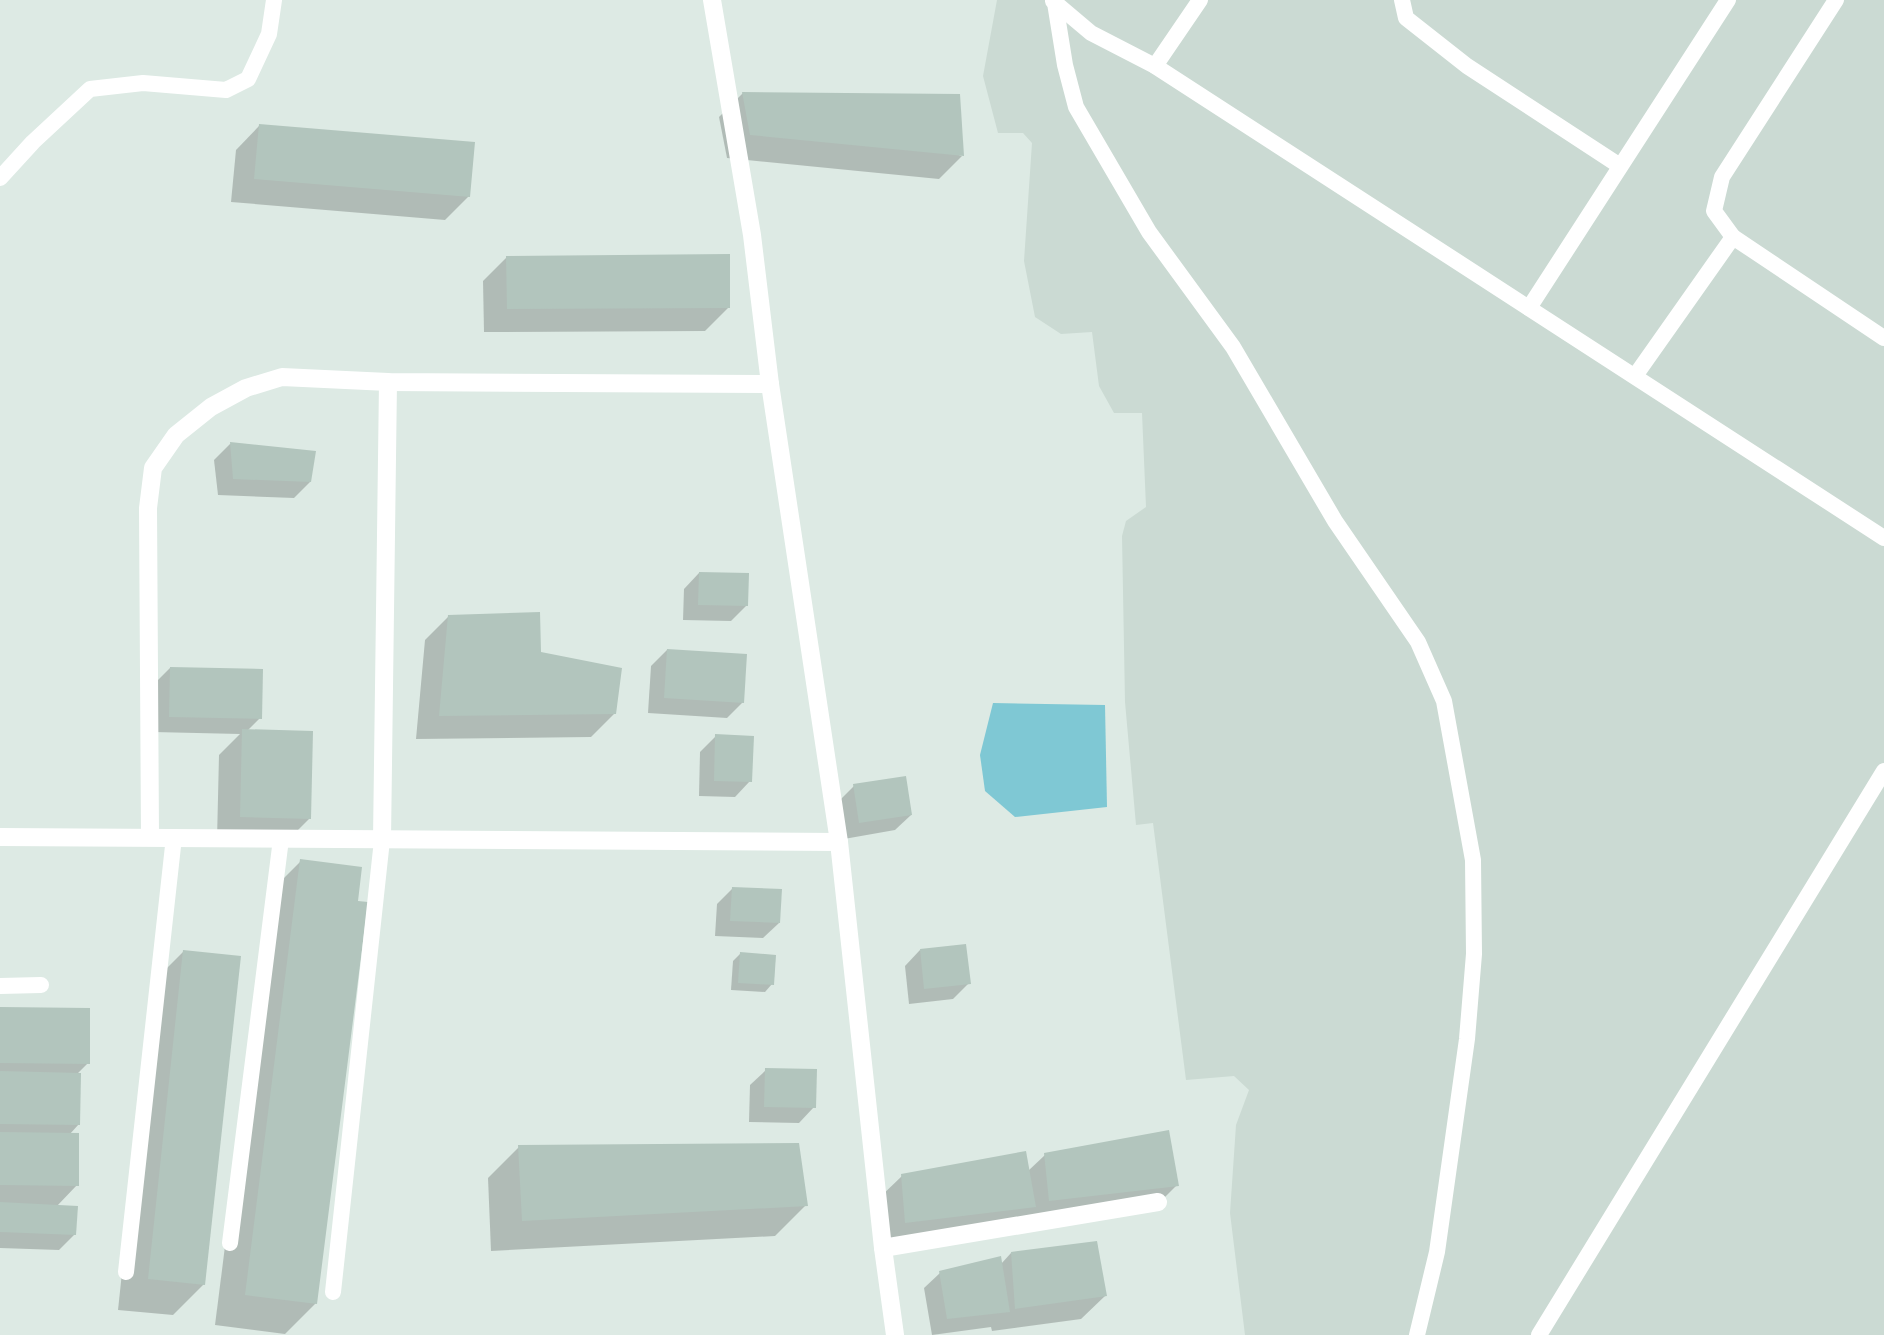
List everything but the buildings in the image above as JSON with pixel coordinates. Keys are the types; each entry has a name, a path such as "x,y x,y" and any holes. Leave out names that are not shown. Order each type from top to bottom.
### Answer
{"street":[{"path":"712,0 752,235 770,384 839,842 883,1248 895,1335"},
{"path":"150,837 148,508 153,468 176,435 211,407 246,388 282,377 388,382 770,384"},
{"path":"381,840 388,382"},
{"path":"0,837 839,842"},
{"path":"883,1248 1158,1202"}],"lane":[{"path":"0,178 33,142 90,89 143,83 226,90 248,79 268,34 274,0"},
{"path":"1155,66 1200,0"},
{"path":"1402,0 1406,18 1467,66 1620,166"},
{"path":"1529,308 1728,0"},
{"path":"1836,0 1722,177 1714,211 1733,237 1884,338"},
{"path":"1054,2 1090,33 1155,66 1884,537"},
{"path":"1054,2 1065,65 1076,107 1149,232 1233,347 1335,521 1418,642 1444,701 1473,860 1474,954 1467,1039 1437,1252 1417,1335"},
{"path":"1635,376 1733,237"},
{"path":"1539,1335 1883,774"},
{"path":"126,1272 174,837"},
{"path":"230,1244 281,839"},
{"path":"333,1292 381,840"},
{"path":"0,986 40,985"}],"shaded area":[{"path":"997,0 1884,0 1884,1335 1245,1335 1230,1213 1236,1125 1249,1090 1234,1076 1186,1080 1153,823 1136,825 1125,702 1122,536 1126,521 1146,507 1142,413 1114,413 1099,386 1092,332 1061,334 1035,317 1024,261 1032,143 1023,133 998,133 983,76"}],"water":[{"path":"993,703 1105,705 1107,807 1015,817 985,791 980,755"}]}
